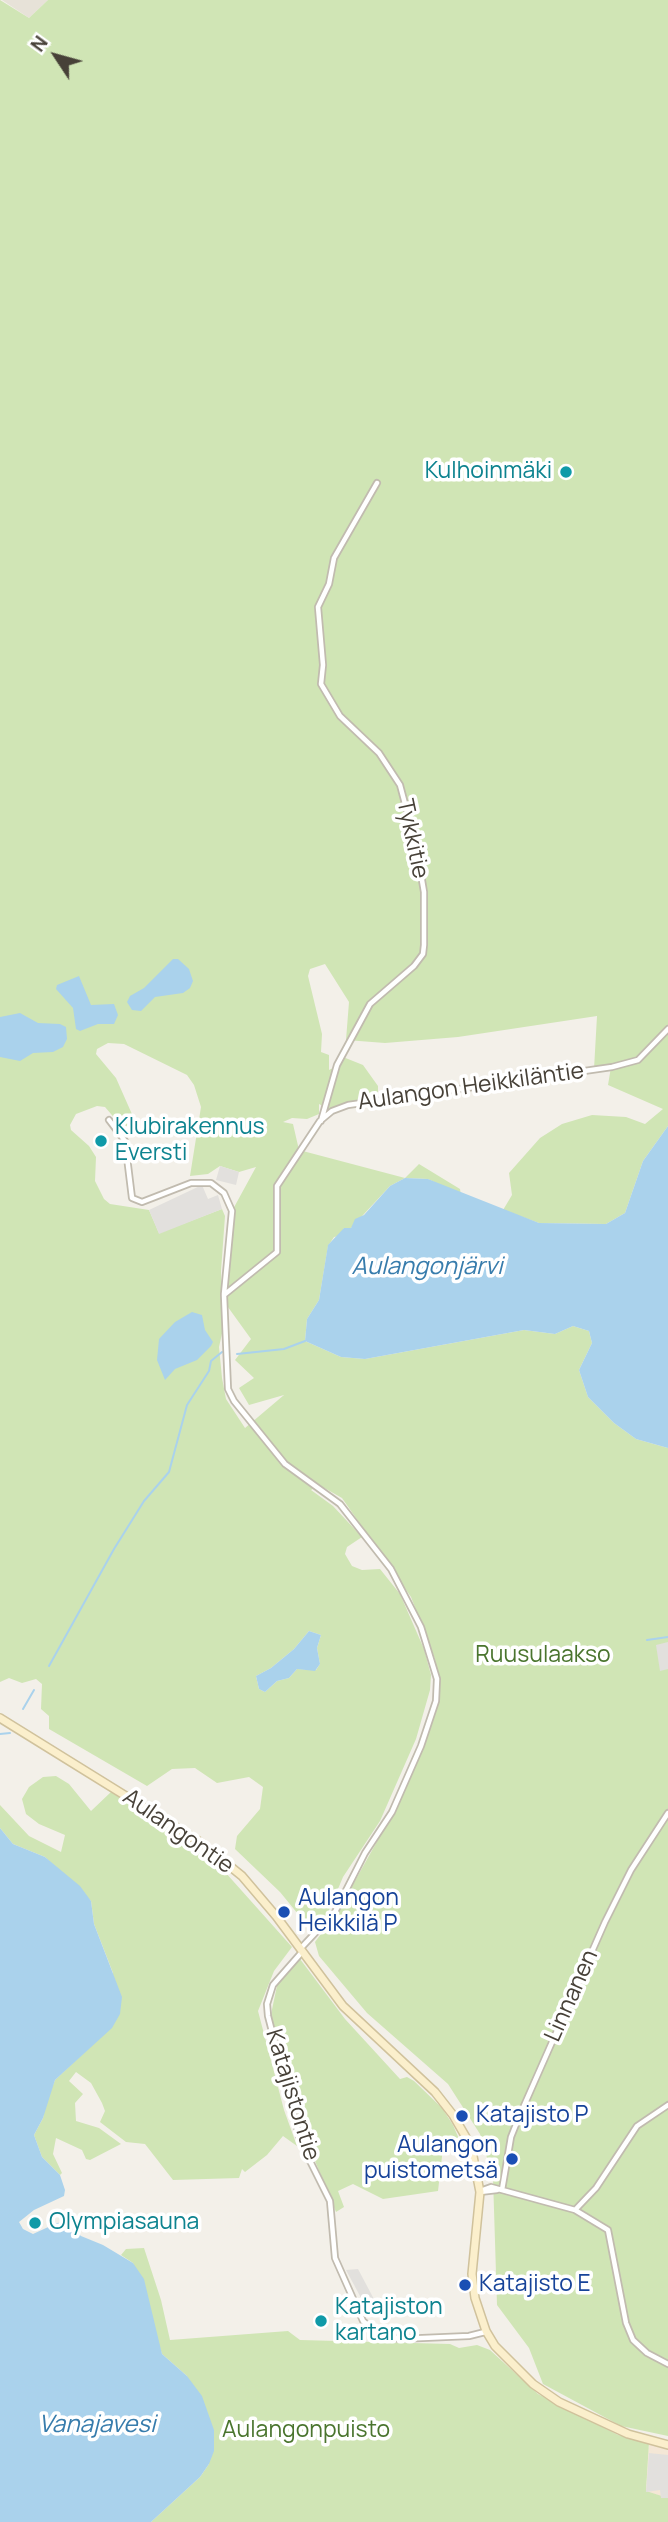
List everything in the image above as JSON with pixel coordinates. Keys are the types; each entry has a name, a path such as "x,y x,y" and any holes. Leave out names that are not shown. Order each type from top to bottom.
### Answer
{"street":[{"name":"Tykkitie","path":"320,1121 337,1065 370,1004 414,966 423,954 424,945 425,903 404,797 379,753 340,716 321,684 323,665 318,607 329,584 334,558 377,483"},
{"name":"Aulangon Heikkiläntie","path":"224,1294 277,1252 277,1186 320,1121 332,1111 348,1105 612,1067 638,1060 668,1029"},
{"path":"109,1120 125,1141 132,1198 142,1202 191,1183 211,1183 224,1192 232,1212 224,1294 228,1389 234,1401 285,1464 340,1504 391,1569 421,1628 437,1679 436,1701 397,1802 354,1873 335,1912 301,1950"},
{"name":"Aulangontie","path":"0,1718 111,1785 225,1861 260,1896 362,2026 435,2092 465,2136 470,2165 480,2192 472,2274 475,2298 486,2331 509,2363 559,2402 618,2431 668,2445"},
{"name":"Linnanen","path":"500,2190 511,2137 611,1910 668,1813"},
{"name":"Katajistontie","path":"301,1950 273,1985 267,2004 268,2016 302,2143 330,2201 335,2258 363,2321 378,2334 399,2339 470,2336 486,2331"},
{"path":"575,2210 596,2188 637,2126 668,2105"},
{"path":"480,2192 490,2187 575,2210 608,2230 626,2323 633,2340 647,2353 668,2364"}],"shaded area":[{"path":"2,0 48,0 29,18"},
{"path":"220,1166 239,1172 236,1185 216,1180"},
{"path":"202,1185 208,1199 218,1195 222,1209 159,1234 149,1210"},
{"path":"668,1642 668,1669 660,1671 656,1645"},
{"path":"358,2269 376,2303 367,2309 346,2270"},
{"path":"649,2442 668,2446 668,2498 646,2492"},
{"path":"649,2453 668,2455 668,2498 661,2498 660,2490 646,2492"}],"green space":[{"name":"Ruusulaakso","path":"0,0 29,18 48,0 668,0 668,1126 643,1161 625,1213 606,1224 539,1223 503,1210 512,1195 509,1173 540,1138 562,1124 592,1115 626,1117 645,1124 663,1109 608,1085 611,1067 594,1069 597,1016 458,1037 385,1043 346,1040 349,1002 325,964 310,969 308,976 322,1034 321,1052 329,1055 329,1070 337,1066 343,1057 363,1065 378,1086 378,1102 348,1105 332,1111 319,1104 319,1114 307,1119 292,1118 283,1122 293,1124 299,1150 405,1178 390,1186 351,1228 344,1228 340,1236 334,1237 328,1246 319,1300 307,1319 305,1341 341,1357 365,1359 524,1330 555,1334 573,1326 589,1331 592,1343 579,1370 588,1397 614,1423 636,1439 668,1448 668,2436 621,2426 543,2384 529,2348 497,2305 493,2178 480,2134 448,2084 367,2013 319,1956 315,1942 338,1911 393,1813 422,1748 439,1700 435,1659 411,1597 342,1498 319,1485 311,1490 333,1506 362,1537 347,1547 345,1554 352,1566 362,1570 380,1569 400,1594 424,1649 431,1675 430,1690 416,1739 380,1821 343,1877 327,1915 313,1927 307,1925 280,1892 235,1849 237,1836 260,1809 263,1787 249,1777 217,1783 195,1768 172,1769 147,1786 49,1729 49,1716 41,1709 42,1684 36,1679 22,1683 9,1678 0,1682","holes":["344,535 349,537 335,559 330,583 319,607 325,664 321,673 316,610 327,583 332,557","108,1043 124,1044 187,1075 194,1085 201,1107 190,1176 208,1174 220,1166 239,1172 256,1167 232,1211 225,1303 251,1339 235,1360 254,1378 239,1388 249,1405 284,1395 245,1428 226,1399 219,1347 223,1329 221,1271 225,1216 222,1209 159,1233 149,1210 110,1204 104,1199 95,1181 96,1157 89,1146 71,1130 70,1125 76,1114 97,1106 105,1107 123,1128 135,1121 116,1078 96,1054 97,1049","309,1631 321,1635 317,1648 320,1664 316,1670 297,1669 289,1678 277,1681 265,1692 259,1689 256,1676 271,1668 294,1649"]},
{"path":"419,1164 460,1189 461,1195 428,1179 405,1178"},
{"path":"56,1776 69,1784 91,1811 111,1792 182,1839 225,1872 292,1947 274,1971 258,2011 284,2110 297,2146 283,2136 267,2155 245,2172 242,2169 239,2178 173,2180 145,2144 126,2142 100,2122 105,2111 102,2103 91,2083 76,2072 69,2081 83,2094 75,2103 76,2121 99,2128 121,2144 90,2160 86,2159 82,2150 56,2138 53,2154 62,2173 60,2175 42,2157 34,2135 43,2118 46,2102 55,2080 92,2045 113,1973 94,1924 91,1901 45,1857 13,1844 0,1828 0,1805 29,1836 61,1852 65,1835 39,1824 26,1814 22,1799 29,1787 43,1777"},
{"path":"300,1959 345,2019 400,2079 407,2077 414,2081 442,2108 453,2125 462,2146 443,2148 438,2191 383,2199 353,2184 338,2191 344,2207 336,2212 306,2139 270,2019 278,1981"},
{"name":"Aulangonpuisto","path":"144,2248 161,2300 170,2340 288,2331 300,2340 450,2344 459,2348 477,2345 490,2350 538,2394 618,2435 649,2442 646,2491 668,2498 668,2522 151,2522 200,2477 209,2464 187,2376 162,2354 133,2263 121,2255 126,2249"}],"water":[{"path":"173,959 178,959 189,969 193,981 190,988 183,993 155,997 141,1011 132,1010 127,1002 130,996 144,988"},
{"path":"79,976 91,1005 114,1004 118,1015 114,1024 98,1024 80,1031 76,1029 73,1008 56,989 57,985"},
{"path":"20,1013 38,1023 60,1024 66,1027 67,1039 63,1047 53,1052 33,1053 20,1061 0,1057 0,1017"},
{"name":"Aulangonjärvi","path":"668,1126 668,1448 636,1439 614,1423 588,1397 579,1370 592,1343 589,1331 573,1326 555,1334 524,1330 365,1359 341,1357 305,1341 307,1319 319,1300 328,1245 344,1228 351,1228 355,1219 364,1215 390,1186 405,1178 428,1179 539,1223 606,1224 625,1213 643,1161"},
{"path":"192,1312 202,1315 205,1330 213,1342 197,1360 175,1369 165,1380 157,1360 159,1339 175,1322"},
{"path":"309,1631 321,1635 317,1648 320,1664 315,1671 297,1669 289,1678 277,1681 265,1692 259,1689 256,1676 271,1668 294,1649"},
{"name":"Vanajavesi","path":"0,1828 13,1844 45,1857 80,1886 91,1901 94,1924 122,1997 120,2014 112,2028 55,2080 43,2118 34,2135 42,2157 60,2175 65,2190 64,2196 34,2210 19,2222 23,2229 33,2234 57,2223 67,2222 81,2236 103,2245 133,2263 144,2279 162,2354 187,2376 202,2396 214,2430 214,2451 209,2464 200,2477 151,2522 0,2522"}],"waterway":[{"path":"237,1354 284,1349 305,1341"},
{"path":"49,1666 114,1549 144,1501 169,1472 187,1405 209,1371 211,1361 222,1352"},
{"path":"647,1640 668,1637"},
{"path":"23,1709 34,1690"},
{"path":"0,1734 10,1733"}],"place":[{"name":"Kulhoinmäki","path":"566,472"},
{"name":"Klubirakennus Eversti","path":"101,1141"},
{"name":"Aulangon Heikkilä P","path":"284,1912"},
{"name":"Katajisto P","path":"462,2116"},
{"name":"Aulangon puistometsä","path":"512,2159"},
{"name":"Olympiasauna","path":"35,2223"},
{"name":"Katajisto E","path":"465,2285"},
{"name":"Katajiston kartano","path":"321,2321"}]}
